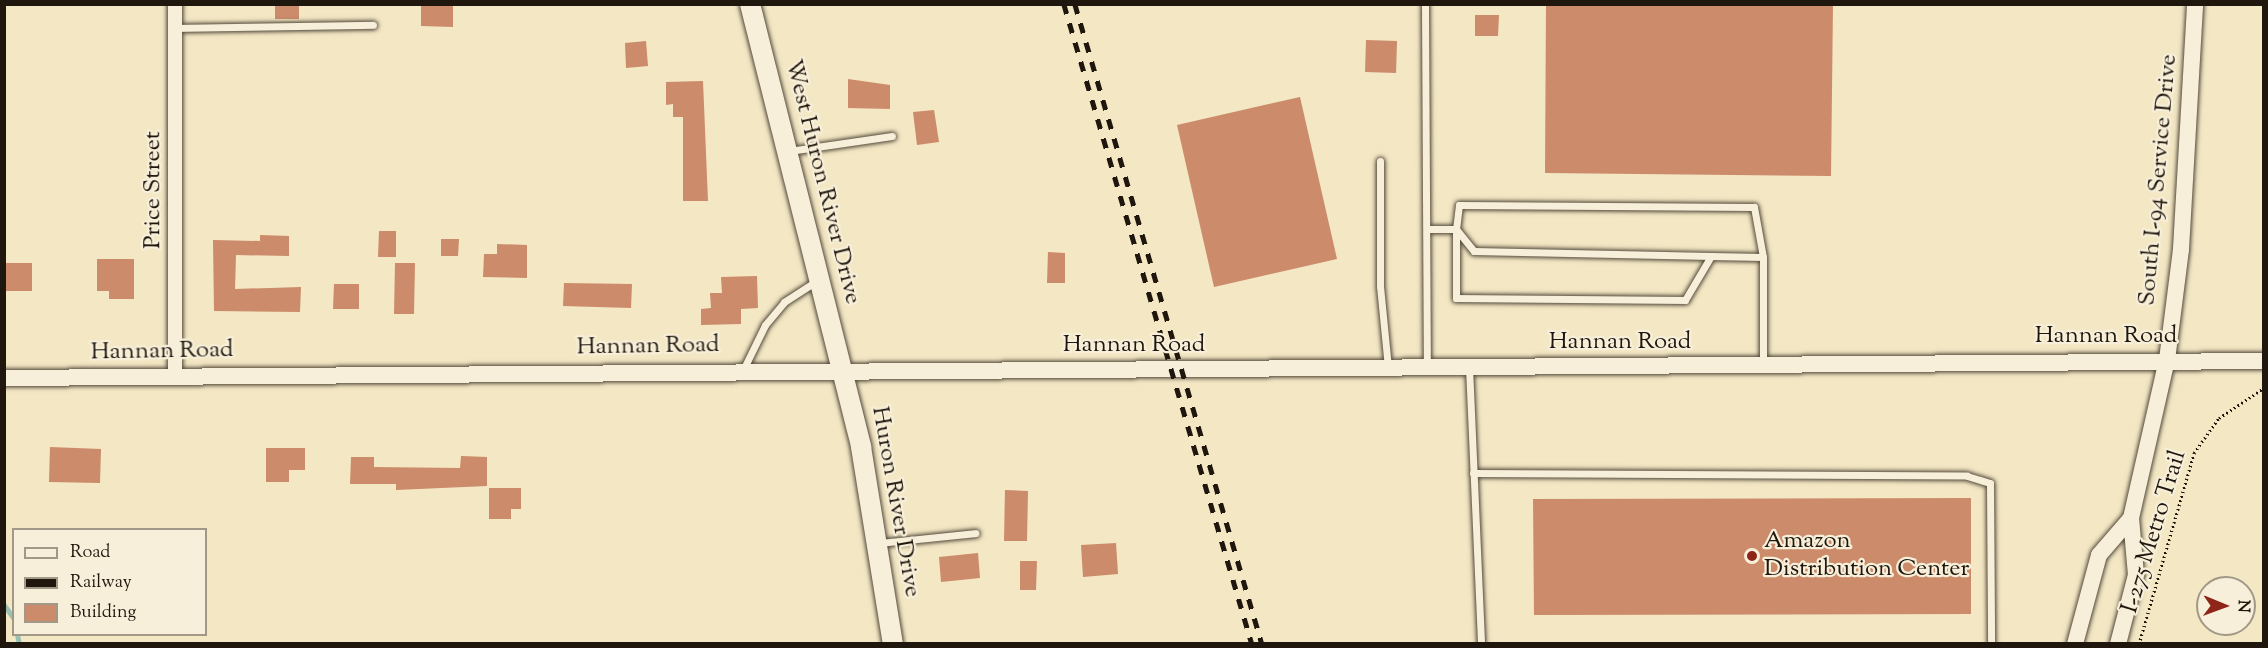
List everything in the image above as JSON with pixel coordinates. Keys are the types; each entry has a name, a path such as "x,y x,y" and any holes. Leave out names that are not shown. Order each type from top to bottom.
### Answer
{"main road":[{"name":"West Huron River Drive","path":"750,4 844,371"},
{"name":"Huron River Drive","path":"844,371 879,543 893,644"}],"street":[{"name":"Price Street","path":"175,4 175,376"},
{"name":"South I-94 Service Drive","path":"2131,518 2167,360 2189,158 2195,4"},
{"name":"Hannan Road","path":"4,378 743,370 1427,368 2167,360 2264,361"},
{"path":"2075,644 2099,555 2131,518"},
{"path":"2118,644 2136,575 2131,518"}],"lane":[{"path":"1425,4 1429,229 1427,368"},
{"path":"175,28 373,25"},
{"path":"789,151 892,136"},
{"path":"1380,161 1380,286 1389,368"},
{"path":"1711,256 1685,300 1456,298 1456,229 1459,206 1754,207 1763,257 1763,366"},
{"path":"1429,229 1456,229"},
{"path":"1456,229 1474,251 1763,257"},
{"path":"743,370 748,351 784,302 820,279"},
{"path":"1469,367 1481,644"},
{"path":"1473,473 1967,476 1990,483 1991,644"},
{"path":"879,543 975,532"}],"path":[{"name":"I-275 Metro Trail","path":"2139,644 2194,453 2219,418 2264,388"}],"building":[{"path":"275,4 299,4 299,19 275,19"},
{"path":"421,4 453,4 453,27 421,26"},
{"path":"1546,4 1833,4 1831,176 1545,173"},
{"path":"1475,15 1499,15 1498,36 1475,36"},
{"path":"1366,40 1397,41 1396,73 1365,72"},
{"path":"646,41 648,66 626,68 625,43"},
{"path":"848,79 890,85 890,109 848,108"},
{"path":"703,81 708,201 683,201 683,117 673,117 673,104 666,105 666,82"},
{"path":"1300,97 1337,259 1214,287 1177,125"},
{"path":"934,110 939,142 917,145 913,112"},
{"path":"379,231 396,231 396,257 378,257"},
{"path":"260,235 289,236 289,256 236,255 235,289 301,287 300,312 214,311 213,240 260,241"},
{"path":"441,239 459,239 458,256 441,256"},
{"path":"497,244 527,245 527,278 483,277 484,254 497,254"},
{"path":"1048,252 1065,253 1065,283 1047,283"},
{"path":"97,259 134,259 134,299 109,299 109,291 97,291"},
{"path":"4,263 32,263 32,291 4,291"},
{"path":"395,263 415,263 414,314 394,314"},
{"path":"757,276 758,308 741,309 741,324 701,325 701,309 711,308 710,293 722,293 721,277"},
{"path":"564,283 632,284 631,308 563,306"},
{"path":"334,284 359,284 359,309 333,309"},
{"path":"50,447 101,449 100,483 49,482"},
{"path":"266,448 305,448 305,470 289,470 289,482 266,482"},
{"path":"461,456 487,457 487,486 396,490 396,484 350,484 351,457 374,457 374,467 460,468"},
{"path":"489,488 521,488 521,509 511,509 511,519 489,519"},
{"path":"1005,490 1028,491 1027,541 1004,541"},
{"name":"Amazon Distribution Center","path":"1971,498 1971,614 1534,615 1533,499"},
{"path":"1116,543 1118,574 1083,577 1081,545"},
{"path":"978,553 980,578 941,582 939,557"},
{"path":"1020,561 1037,561 1036,590 1020,590"}],"waterway":[{"path":"4,605 12,616"},
{"path":"17,636 19,644"}],"railway":[{"path":"1064,4 1252,644"},
{"path":"1075,4 1262,644"}],"place":[{"name":"Amazon Distribution Center","path":"1752,556"}]}
